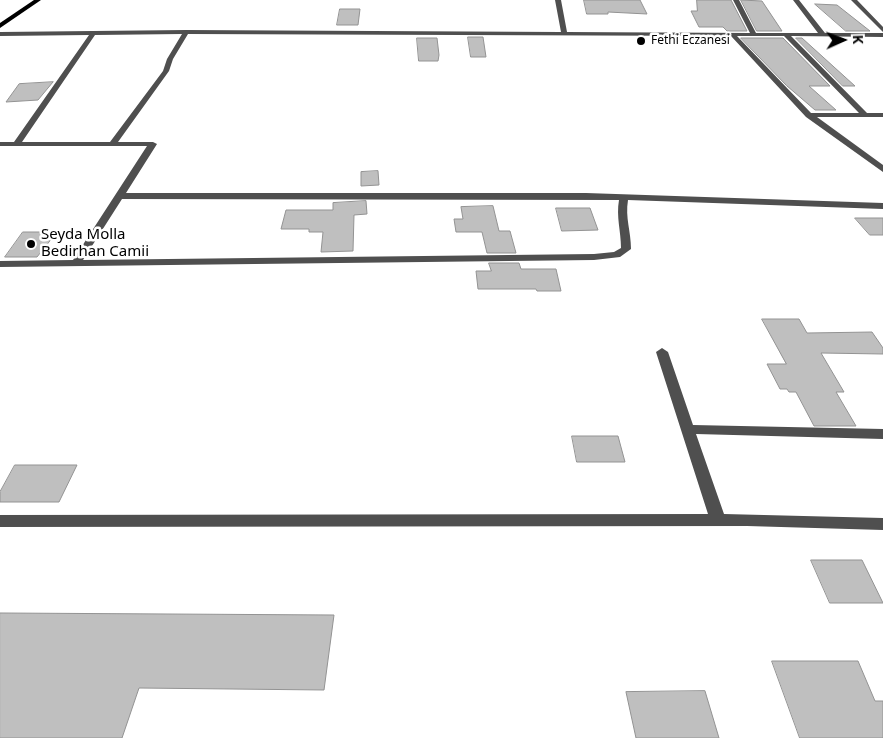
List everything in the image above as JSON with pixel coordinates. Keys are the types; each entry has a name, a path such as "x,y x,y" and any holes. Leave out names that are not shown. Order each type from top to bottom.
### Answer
{"highway":[{"path":"0,16 26,0"},
{"path":"0,26 38,0"}],"street":[{"path":"558,0 564,34"},
{"path":"736,0 754,34"},
{"path":"796,0 823,35"},
{"path":"854,0 883,30"},
{"path":"112,144 166,71 170,59 186,32"},
{"path":"0,34 186,32 883,35"},
{"path":"16,144 94,33"},
{"path":"732,34 809,115 883,169"},
{"path":"786,35 864,114"},
{"path":"871,35 883,44"},
{"path":"809,115 883,115"},
{"path":"0,144 153,144 76,263"},
{"path":"120,196 624,197 883,206"},
{"path":"0,264 594,257 616,255 626,249 626,236 621,215 624,197"},
{"path":"662,352 718,520"},
{"path":"688,429 883,434"},
{"path":"0,521 718,520 883,524"}],"building":[{"path":"584,0 640,0 647,14 608,12 608,14 587,14"},
{"path":"697,0 731,0 747,31 727,31 723,27 699,27 691,11 697,11"},
{"path":"741,0 762,1 782,31 757,31"},
{"path":"815,4 837,5 870,31 846,31"},
{"path":"340,9 360,9 358,25 337,25"},
{"path":"468,37 483,37 486,57 471,57"},
{"path":"417,38 437,38 438,61 419,61"},
{"path":"741,38 783,38 830,86 809,86 836,110 815,110 787,86"},
{"path":"796,38 802,38 855,86 843,86"},
{"path":"53,82 38,100 6,102 19,84"},
{"path":"378,171 379,185 361,186 361,172"},
{"path":"366,201 367,214 354,215 353,251 321,252 323,232 309,232 309,229 281,229 286,210 333,210 333,203"},
{"path":"493,206 499,231 510,231 516,253 487,253 482,232 456,232 454,219 463,219 461,207"},
{"path":"556,208 590,208 598,230 562,231"},
{"path":"855,218 883,218 883,235 870,235"},
{"name":"Seyda Molla Bedirhan Camii","path":"23,232 57,232 37,257 5,257"},
{"path":"489,263 519,263 521,269 556,269 561,291 478,289 476,271 491,271"},
{"path":"762,319 799,319 807,333 872,332 883,348 883,354 821,353 844,392 836,392 856,426 814,426 796,392 780,389 767,364 786,364"},
{"path":"572,436 618,436 625,462 577,462"},
{"path":"15,465 77,465 59,502 0,502 0,492"},
{"path":"811,560 862,560 883,603 830,603"},
{"path":"0,613 334,615 324,690 139,688 122,738 0,738"},
{"path":"772,661 858,661 875,701 883,701 883,738 800,738"},
{"path":"705,691 719,738 636,738 626,692"}],"place":[{"name":"Fethi Eczanesi","path":"641,41"},
{"name":"Seyda Molla Bedirhan Camii","path":"31,244"}]}
